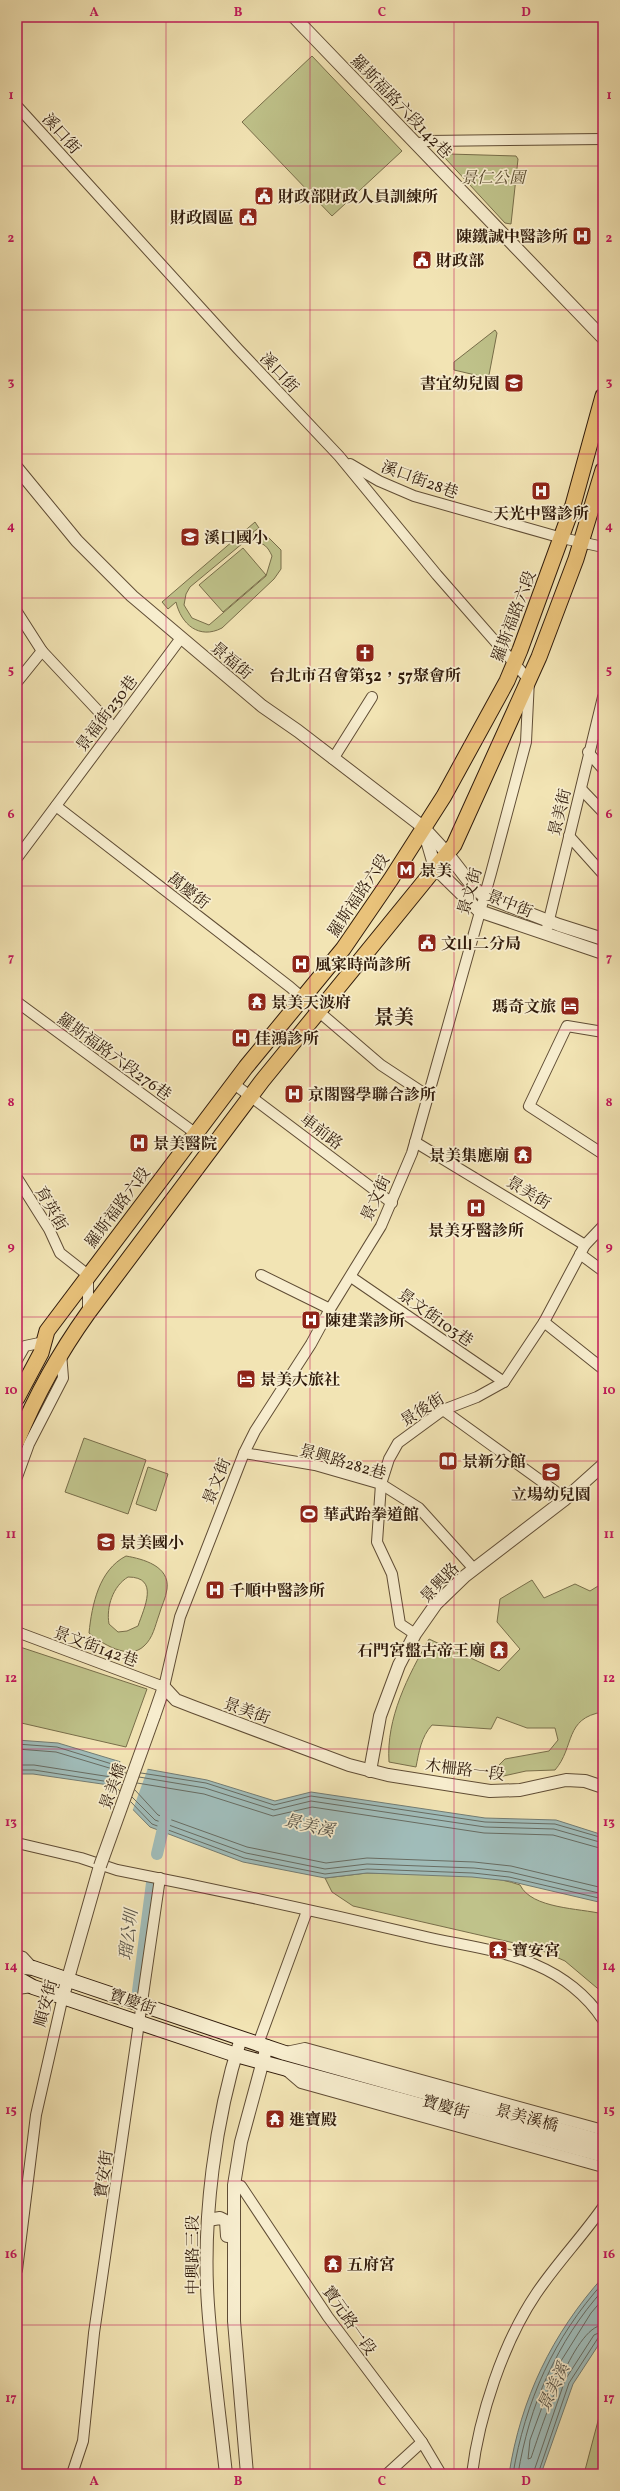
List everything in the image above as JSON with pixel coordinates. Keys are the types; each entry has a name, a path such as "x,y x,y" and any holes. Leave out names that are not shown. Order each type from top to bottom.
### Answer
{"main road":[{"name":"羅斯福路六段","path":"17,1398 43,1347 47,1331 195,1133 302,998 343,949 391,879 448,790 514,665 562,538 603,396"},
{"path":"17,1440 59,1357 88,1313 251,1096 454,845 529,680 582,543 603,470"},
{"name":"寶慶街","path":"17,1966 33,1968 68,1979 142,2006 262,2045 353,2072"},
{"name":"寶慶街","path":"17,1978 33,1987 236,2054 349,2086"},
{"name":"景美溪橋","path":"353,2072 603,2142"},
{"name":"景美溪橋","path":"349,2086 603,2155"}],"street":[{"name":"羅斯福路六段142巷","path":"294,17 603,338"},
{"name":"溪口街","path":"17,106 238,349 339,456 514,665"},
{"path":"416,144 427,141 603,139"},
{"name":"溪口街28巷","path":"339,456 363,473 393,488 562,538 603,547"},
{"name":"景福街","path":"17,468 77,541 132,596 262,706 423,827 447,853"},
{"path":"17,612 42,651 114,728"},
{"name":"景福街230巷","path":"56,806 181,638"},
{"path":"17,682 42,651"},
{"path":"514,665 529,680"},
{"name":"景文街","path":"154,1716 164,1687 180,1617 244,1453 255,1431 311,1344 330,1309 382,1226 415,1142 526,742 529,680"},
{"path":"333,758 372,697"},
{"name":"景美街","path":"546,934 547,920 603,697"},
{"path":"588,752 603,769"},
{"path":"581,789 603,812"},
{"path":"17,858 56,806"},
{"name":"萬慶街","path":"56,806 302,998 382,1065 428,1096"},
{"name":"景中街","path":"423,827 435,868 479,911 603,953"},
{"path":"569,836 603,874"},
{"name":"景中街","path":"447,853 474,888 484,896 603,939"},
{"name":"羅斯福路六段276巷","path":"17,1002 195,1133"},
{"path":"603,1032 567,1026 528,1106 603,1154"},
{"name":"車前路","path":"234,1084 392,1203"},
{"name":"景美街","path":"415,1142 583,1249 603,1271"},
{"name":"育英街","path":"17,1178 49,1229 60,1253 88,1275"},
{"name":"景後街","path":"415,1634 400,1624 392,1574 377,1542 381,1484 389,1459 398,1443 443,1410 478,1397 504,1382 544,1322 583,1249 603,1226"},
{"path":"88,1275 88,1313"},
{"path":"261,1275 330,1309"},
{"name":"景文街103巷","path":"351,1277 504,1382"},
{"path":"544,1322 603,1369"},
{"path":"17,1360 25,1346 43,1347"},
{"path":"17,1477 29,1444 63,1378 59,1357"},
{"path":"443,1410 555,1491 564,1500"},
{"name":"景興路282巷","path":"244,1453 315,1465 381,1484 419,1508 474,1569"},
{"name":"景興路","path":"370,1771 380,1716 398,1665 415,1634 436,1604 474,1569 564,1500 603,1465"},
{"name":"景文街142巷","path":"17,1632 164,1687"},
{"name":"景美街","path":"164,1687 176,1700 324,1755"},
{"name":"景美橋","path":"100,1866 154,1716"},
{"name":"木柵路一段","path":"324,1755 370,1771 490,1791 520,1790 566,1780 586,1780 603,1787"},
{"path":"17,1843 81,1858 117,1870 160,1878 307,1911 361,1921 519,1958 554,1973 569,1983 586,1998 603,2020"},
{"name":"順安街","path":"17,2270 36,2115 63,1996 100,1866"},
{"name":"寶安街","path":"72,2474 83,2441 94,2333 160,1878"},
{"path":"247,2474 234,2299 234,2185 241,2142 262,2062 262,2045 307,1911"},
{"path":"17,1955 23,1957 33,1968"},
{"path":"17,1989 33,1987"},
{"name":"中興路三段","path":"226,2474 208,2304 208,2220 215,2153 236,2054 241,2038"},
{"name":"寶慶街","path":"286,2052 305,2048 603,2130"},
{"name":"寶慶街","path":"284,2068 301,2082 603,2167"},
{"name":"寶元路一段","path":"234,2185 241,2186 328,2317 422,2442 441,2474"},
{"path":"472,2474 475,2447 492,2386 520,2320 536,2294 603,2207"},
{"path":"208,2220 220,2218 226,2222 226,2287 234,2299"},
{"path":"387,2474 422,2442"}],"green space":[{"path":"312,56 402,151 332,216 242,122"},
{"name":"景仁公園","path":"449,154 516,156 518,159 511,224 505,223 445,158"},
{"path":"495,330 497,333 489,375 484,377 454,370 454,362"},
{"path":"255,522 259,528 253,532 268,537 281,550 281,569 274,579 222,628 206,632 192,628 182,617 176,602 168,609 162,602","holes":["254,541 265,546 272,556 266,576 209,625 192,618 184,605 186,594 190,587 243,543"]},
{"path":"243,548 266,575 223,612 199,585"},
{"path":"84,1438 146,1460 128,1514 65,1492"},
{"path":"148,1467 168,1474 156,1511 136,1504"},
{"path":"126,1556 140,1559 160,1569 167,1581 166,1596 152,1636 144,1646 131,1652 115,1649 89,1633 92,1611 98,1589 109,1570","holes":["128,1577 138,1578 144,1582 147,1588 146,1603 138,1626 127,1631 118,1632 109,1624 108,1617 112,1598 118,1586"]},
{"path":"532,1580 544,1598 575,1584 590,1591 603,1583 603,1712 591,1715 582,1720 576,1727 561,1761 555,1770 526,1771 499,1777 495,1769 505,1759 549,1751 558,1740 555,1728 527,1728 497,1717 491,1729 432,1725 425,1735 419,1750 416,1767 389,1762 391,1729 400,1698 413,1668 429,1639 499,1671 520,1649 497,1622 500,1599"},
{"path":"17,1646 147,1689 126,1747 17,1722"},
{"path":"367,1873 465,1875 503,1880 520,1885 526,1893 545,1903 603,1914 603,1993 565,1961 536,1948 353,1906 332,1892 325,1878"},
{"path":"603,2402 603,2474 584,2474"}],"water":[{"name":"景美溪","path":"17,1740 58,1743 141,1768 207,1780 275,1801 311,1792 485,1818 556,1820 603,1835 603,1903 509,1881 472,1877 367,1873 325,1878 243,1862 150,1827 109,1785 33,1774 17,1774"},
{"name":"景美溪","path":"603,2277 603,2338 573,2384 541,2474 509,2474 514,2446 522,2419 541,2368 568,2321"}],"pier":[{"path":"121,1760 148,1768 132,1812 110,1790"}],"waterway":[{"name":"瑠公圳","path":"157,1854 166,1816"},
{"name":"瑠公圳","path":"138,1991 152,1883"}],"place":[{"name":"財政部財政人員訓練所","path":"264,196"},
{"name":"財政園區","path":"248,217"},
{"name":"陳鐵誠中醫診所","path":"582,236"},
{"name":"財政部","path":"422,260"},
{"name":"書宜幼兒園","path":"514,383"},
{"name":"天光中醫診所","path":"541,491"},
{"name":"溪口國小","path":"190,537"},
{"name":"台北市召會第32，57聚會所","path":"365,653"},
{"name":"景美","path":"406,870"},
{"name":"文山二分局","path":"427,943"},
{"name":"風寀時尚診所","path":"301,964"},
{"name":"景美天波府","path":"257,1002"},
{"name":"瑪奇文旅","path":"570,1006"},
{"name":"佳鴻診所","path":"241,1038"},
{"name":"京閣醫學聯合診所","path":"294,1094"},
{"name":"景美醫院","path":"139,1143"},
{"name":"景美集應廟","path":"523,1155"},
{"name":"景美牙醫診所","path":"476,1208"},
{"name":"陳建業診所","path":"311,1320"},
{"name":"景美大旅社","path":"246,1379"},
{"name":"景新分館","path":"448,1461"},
{"name":"立場幼兒園","path":"551,1472"},
{"name":"華武跆拳道館","path":"309,1514"},
{"name":"景美國小","path":"106,1542"},
{"name":"千順中醫診所","path":"215,1590"},
{"name":"石門宮盤古帝王廟","path":"499,1650"},
{"name":"寶安宮","path":"498,1950"},
{"name":"進寶殿","path":"275,2119"},
{"name":"五府宮","path":"333,2264"}],"district":[{"name":"景美","path":"394,1017"}]}
